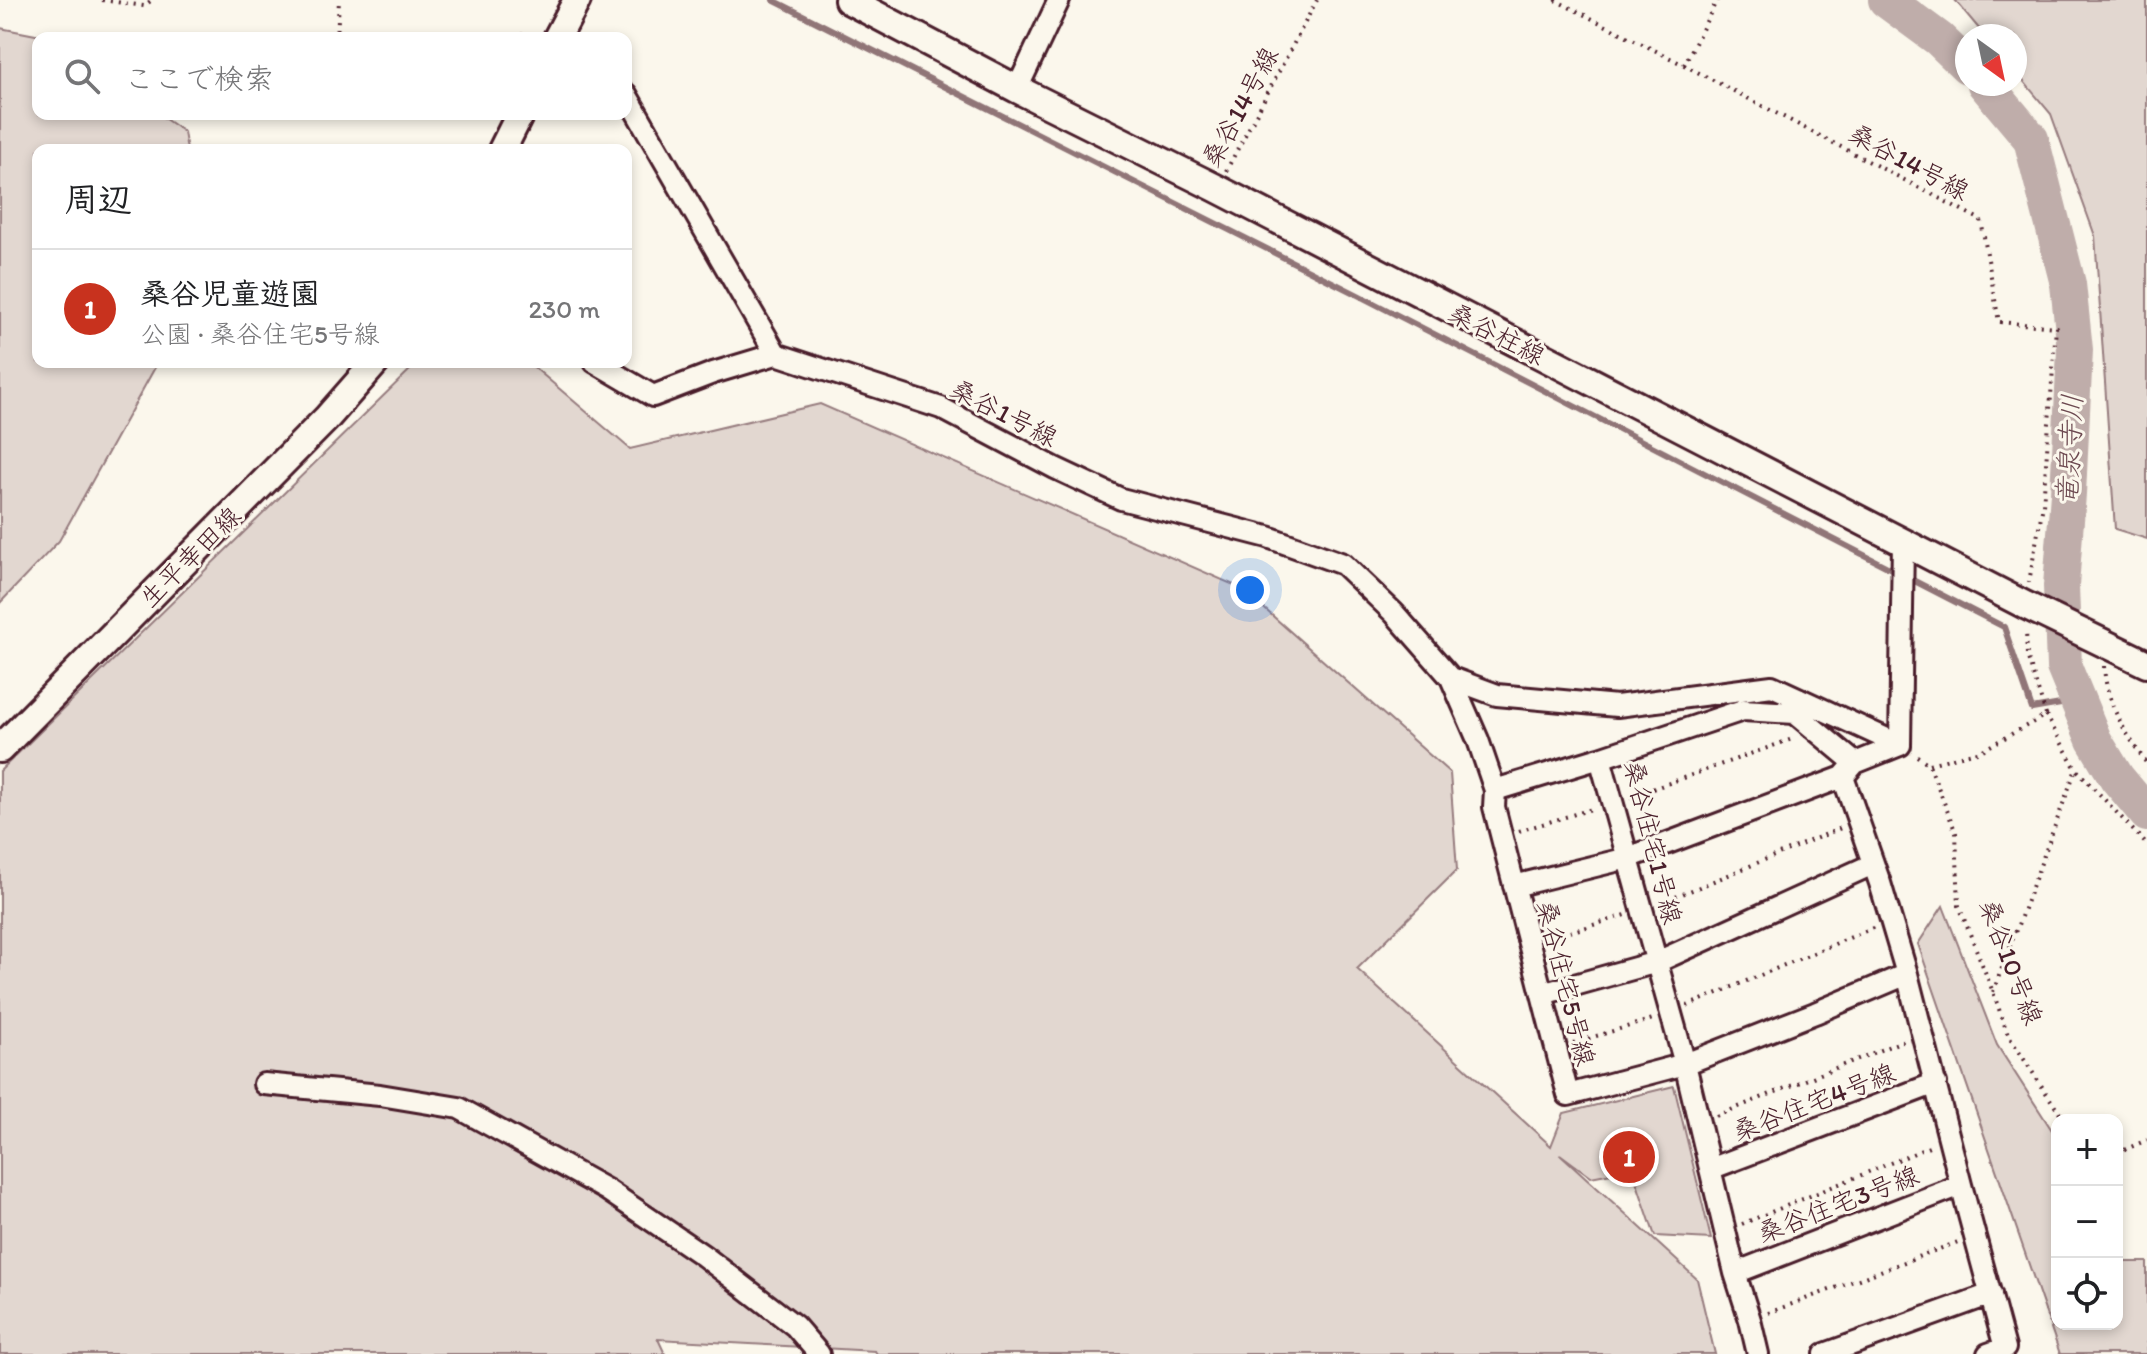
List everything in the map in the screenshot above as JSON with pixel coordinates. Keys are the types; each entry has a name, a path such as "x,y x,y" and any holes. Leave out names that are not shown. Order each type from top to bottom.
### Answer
{"main road":[{"path":"563,32 577,0"},
{"name":"桑谷柱線","path":"848,0 2025,605 2147,664"},
{"path":"505,144 517,120"},
{"name":"生平幸田線","path":"0,749 306,439 371,368"}],"street":[{"path":"1017,89 1059,0"},
{"path":"605,368 653,396 776,354 632,104"},
{"name":"桑谷1号線","path":"776,354 941,408 1121,499 1268,537 1343,564 1394,613 1451,678"},
{"path":"1900,745 1903,541"},
{"path":"1451,678 1497,695 1617,706 1772,686 1900,745"},
{"name":"桑谷住宅5号線","path":"1451,678 1478,740 1495,790 1494,807 1568,1095 1685,1064 1907,974"},
{"name":"桑谷住宅1号線","path":"1758,1354 1735,1273 1685,1064 1600,758 1743,710 1795,713 1816,730 1849,770"},
{"path":"1514,886 1628,858 1849,770 1900,745"},
{"path":"1495,790 1600,758"},
{"path":"1849,770 1858,820 1907,974 1991,1294 2000,1352"},
{"path":"1542,994 1657,962 1873,864"},
{"name":"桑谷住宅4号線","path":"1710,1169 1936,1083"},
{"path":"264,1084 380,1095 459,1108 607,1190 704,1256 795,1326 819,1354"},
{"name":"桑谷住宅3号線","path":"1735,1273 1961,1185"},
{"path":"1825,1354 1991,1294"}],"path":[{"path":"102,0 144,6 152,0"},
{"path":"337,32 339,0"},
{"name":"桑谷14号線","path":"1216,188 1317,0"},
{"name":"桑谷14号線","path":"1555,0 1981,220 1999,322 2056,327 2043,505 2025,605"},
{"path":"1684,65 1717,0"},
{"path":"2025,605 2027,655 2046,715 2076,769 2147,845"},
{"path":"2102,643 2109,694 2122,728 2147,764"},
{"path":"1900,745 1929,764 1981,751 2046,715"},
{"path":"1501,836 1612,803 1816,730"},
{"name":"桑谷10号線","path":"1929,764 1956,833 1959,906 2008,1035 2060,1114"},
{"path":"1993,992 2076,769"},
{"path":"1529,944 1643,911 1858,820"},
{"path":"1556,1048 1671,1013 1891,920"},
{"path":"1699,1123 1923,1032"},
{"path":"1725,1231 1950,1139"},
{"path":"2123,1150 2147,1140"},
{"path":"1750,1320 1975,1235"}],"shaded area":[{"path":"1955,0 2147,0 2147,539 2115,529 2095,236 2051,114 2027,85 2027,24 1975,24"},
{"path":"0,28 32,34 32,120 167,120 184,132 186,144 32,144 32,368 155,368 59,541 0,603"},
{"path":"412,368 535,368 630,449 820,404 1241,588 1450,773 1457,870 1357,969 1551,1146 1564,1113 1674,1086 1711,1239 1655,1236 1632,1169 1591,1177 1560,1154 1697,1279 1715,1354 877,1354 875,1351 658,1339 665,1354 0,1354 0,771"},
{"path":"1943,906 1997,1045 2051,1129 2051,1328 1918,944"},
{"path":"2123,1262 2147,1262 2147,1354 2060,1354 2052,1330 2123,1330"}],"waterway":[{"path":"773,0 1356,294 2004,627 2032,709 2078,701"},
{"name":"竜泉寺川","path":"1886,0 1955,54"},
{"name":"竜泉寺川","path":"1995,96 2031,139 2068,284 2075,350 2061,586 2064,667 2094,740 2117,778 2147,814"}],"place":[{"name":"桑谷児童遊園","path":"1629,1157"}]}
